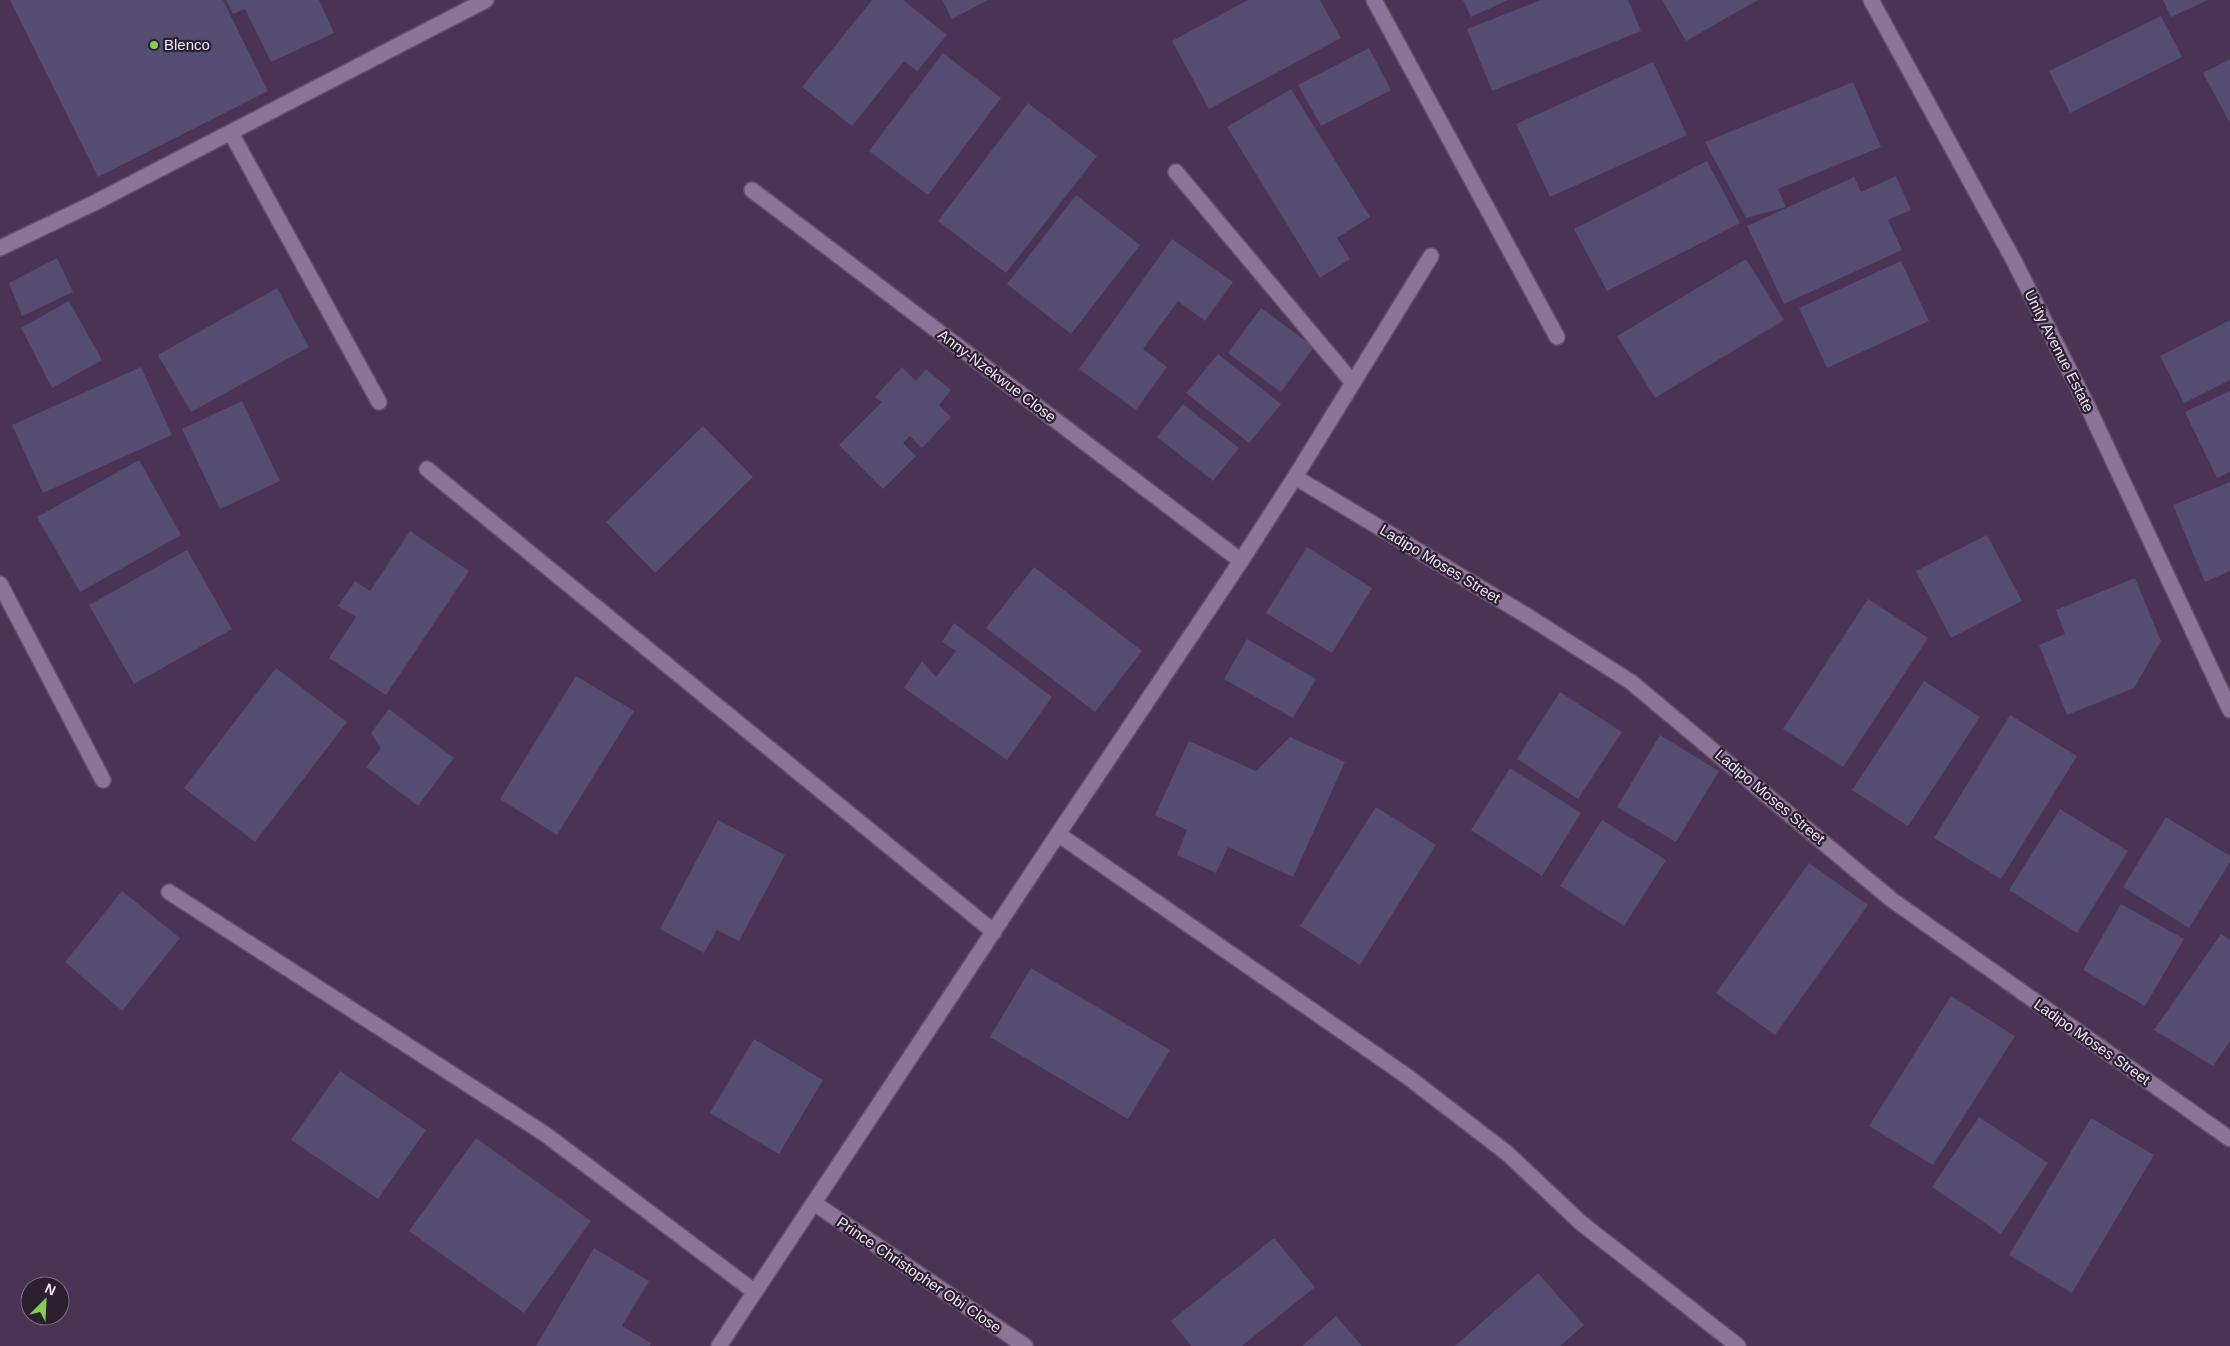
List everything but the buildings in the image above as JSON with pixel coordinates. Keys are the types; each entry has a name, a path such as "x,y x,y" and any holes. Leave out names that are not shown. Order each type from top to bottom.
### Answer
{"street":[{"path":"0,248 231,133 486,0"},
{"path":"1374,0 1557,337"},
{"name":"Unity Avenue Estate","path":"1871,0 2013,259 2087,405 2230,710"},
{"path":"231,133 379,402"},
{"path":"1176,172 1353,383"},
{"name":"Anny-Nzekwue Close","path":"752,190 1241,561"},
{"path":"720,1346 1058,834 1241,561 1431,256"},
{"path":"427,469 994,932"},
{"name":"Ladipo Moses Street","path":"1295,477 1528,617 1630,682 1892,900 2230,1139"},
{"path":"0,584 103,780"},
{"path":"1058,834 1408,1078 1508,1154 1580,1222 1738,1346"},
{"path":"169,892 545,1134 755,1292"},
{"name":"Prince Christopher Obi Close","path":"814,1203 1025,1346"}],"place":[{"name":"Blenco","path":"154,45"}]}
